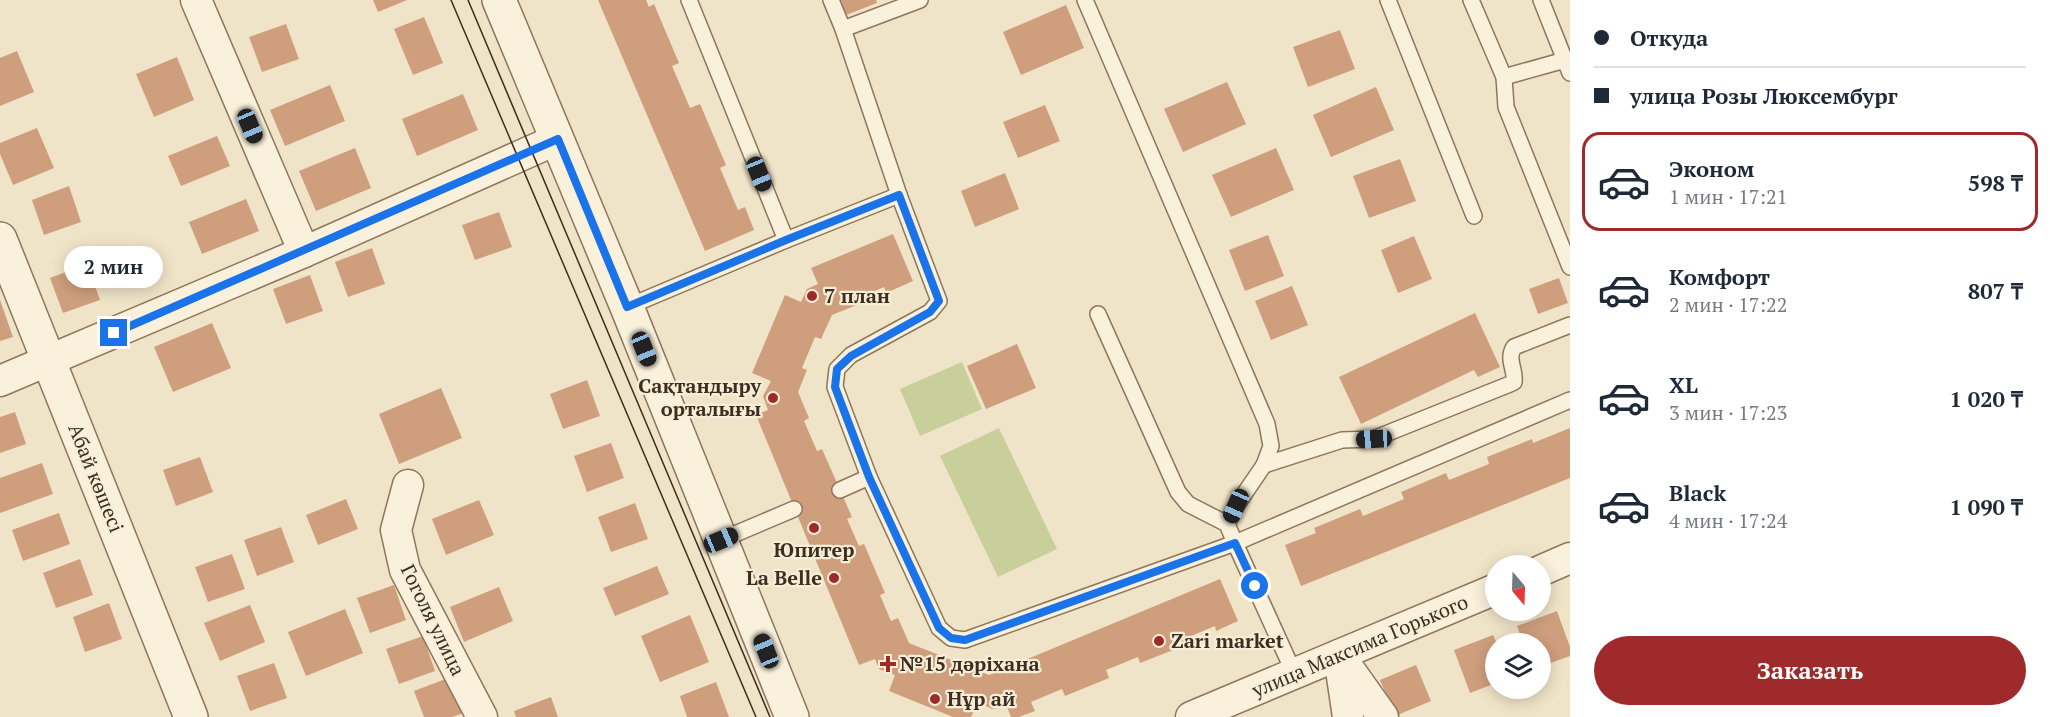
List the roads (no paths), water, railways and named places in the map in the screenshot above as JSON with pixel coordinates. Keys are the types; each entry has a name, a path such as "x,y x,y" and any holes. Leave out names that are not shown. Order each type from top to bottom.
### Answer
{"street":[{"path":"196,0 304,252"},
{"path":"499,0 627,307 792,717"},
{"path":"0,381 304,252 558,139"},
{"name":"Абай көшесі","path":"0,239 191,717"},
{"name":"Гоголя улица","path":"408,485 396,530 405,570 482,717"},
{"path":"1551,566 1570,558"},
{"name":"улица Максима Горького","path":"1191,717 1485,594"},
{"path":"1339,655 1348,717"},
{"path":"1339,655 1383,717"}],"lane":[{"path":"689,0 786,240"},
{"path":"831,0 899,195 939,301 930,312 851,356 837,369 835,387 869,477 939,628 951,638 965,640 1235,543 1570,400"},
{"path":"843,29 920,0"},
{"path":"1085,0 1267,424 1271,446 1264,465 1236,506 1227,524"},
{"path":"1388,0 1474,216"},
{"path":"1471,0 1504,77 1506,107 1568,257"},
{"path":"1504,77 1568,66 1541,0"},
{"path":"627,307 899,195"},
{"path":"1098,314 1178,492 1188,504 1227,524 1294,673"},
{"path":"1264,465 1342,440 1374,439 1510,384 1515,378 1510,360 1514,347 1570,325"},
{"path":"840,490 869,477"},
{"path":"721,540 794,509"}],"tram line":[{"path":"451,0 756,717"},
{"path":"468,0 770,717"}],"place":[{"name":"7 план","path":"812,296"},
{"name":"Сақтандыру орталығы","path":"773,398"},
{"name":"Юпитер","path":"814,528"},
{"name":"La Belle","path":"834,578"},
{"name":"Zari market","path":"1159,641"},
{"name":"№15 дәріхана","path":"888,664"},
{"name":"Нұр ай","path":"935,699"}]}
